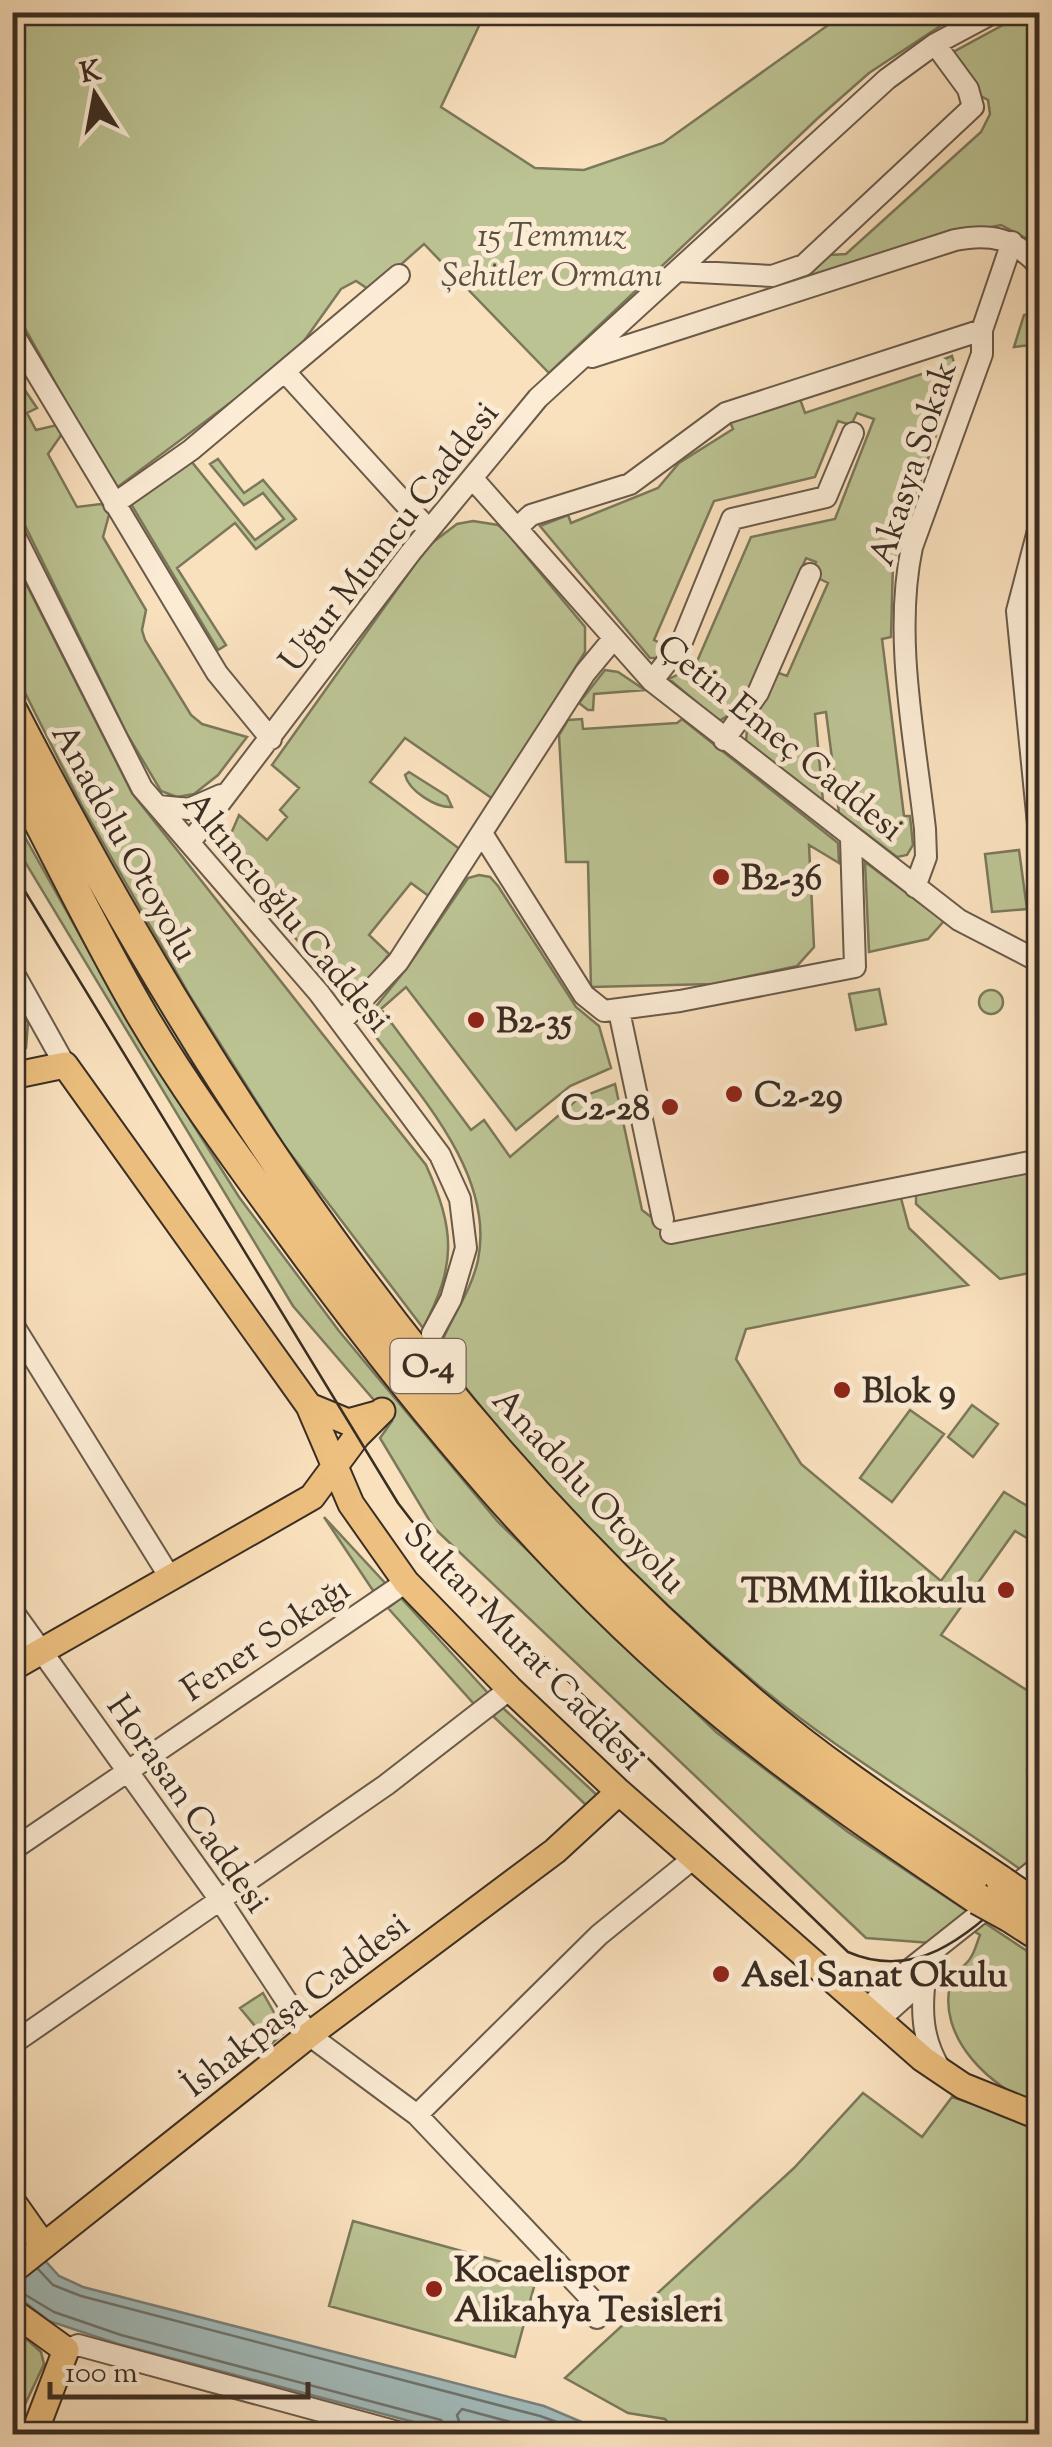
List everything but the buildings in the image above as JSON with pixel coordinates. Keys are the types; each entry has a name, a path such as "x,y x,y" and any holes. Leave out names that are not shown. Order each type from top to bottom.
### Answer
{"highway":[{"name":"Anadolu Otoyolu","path":"12,712 114,906 266,1152 437,1378 536,1494 674,1634 746,1698 990,1891"},
{"name":"Anadolu Otoyolu","path":"12,770 144,1019 231,1150 327,1283 490,1485 614,1614 727,1717 855,1816 990,1891 1029,1901 1040,1936"}],"main road":[{"path":"12,1076 65,1065"},
{"name":"Sultan Murat Caddesi","path":"65,1065 309,1406 351,1504 406,1582 510,1690 619,1792 941,2071 1006,2106 1040,2117"},
{"path":"309,1406 348,1422 363,1421 382,1411"},
{"path":"12,1668 312,1498 382,1411"},
{"path":"351,1504 358,1456 382,1411"},
{"name":"İshakpaşa Caddesi","path":"12,2271 309,2036 555,1851 619,1792"},
{"path":"12,2201 40,2249"},
{"path":"12,2311 66,2350 34,2434"}],"street":[{"path":"679,270 772,276 804,265 973,107 968,89 935,44 995,12"},
{"name":"Uğur Mumcu Caddesi","path":"271,740 429,530 538,398 886,78 935,44"},
{"path":"582,360 984,234 1012,242 1040,267"},
{"name":"Akasya Sokak","path":"915,887 926,857 926,829 906,636 906,576 912,547 982,354 982,330 1012,242"},
{"path":"114,504 286,374 399,276"},
{"path":"634,312 642,331 659,334"},
{"path":"519,526 531,515 643,477 726,413 982,330"},
{"path":"12,332 216,673 271,740"},
{"path":"286,374 429,530"},
{"path":"652,681 681,644 732,519 826,498 854,432"},
{"name":"Çetin Emeç Caddesi","path":"473,478 652,681 959,920 1037,956"},
{"path":"1040,524 1016,610 1040,844"},
{"name":"Altıncıoğlu Caddesi","path":"12,530 142,788 341,1022 440,1155 460,1199 466,1248 451,1299 432,1334"},
{"path":"724,740 758,693 810,574"},
{"path":"341,1022 382,982 483,835 585,673 614,638"},
{"path":"196,847 223,794 271,740"},
{"path":"196,847 264,759 271,740"},
{"path":"159,806 189,809 223,794"},
{"path":"483,835 584,994 604,1011 855,967 851,839"},
{"path":"12,970 65,1065"},
{"path":"619,1011 667,1226 1040,1160"},
{"path":"12,1323 171,1578"},
{"name":"Fener Sokağı","path":"12,1850 406,1582"},
{"name":"Horasan Caddesi","path":"12,1610 220,1900 309,2036"},
{"path":"12,2044 386,1786 510,1690"},
{"path":"417,2115 599,1935 695,1857"},
{"path":"874,2014 895,1982 1040,1866"},
{"path":"874,2014 1029,1901"},
{"path":"924,1978 923,2025 928,2048 941,2071"},
{"path":"847,1990 895,1982"},
{"path":"309,2036 417,2115 597,2305 596,2318"},
{"path":"66,2350 78,2345 332,2425 405,2434"}],"green space":[{"name":"15 Temmuz Şehitler Ormanı","path":"13,13 485,13 441,107 535,168 584,170 663,143 845,13 960,13 869,73 549,373 424,244 371,291 356,281 341,289 294,355 115,489 13,307"},
{"path":"1025,13 1039,13 1039,245 1001,225 948,236 798,284 830,255 846,254 981,132 990,114 988,100 968,89 944,57"},
{"path":"1039,312 1039,344 1014,347 1024,315"},
{"path":"952,356 957,373 893,562 891,637 882,639 904,816 910,816 913,845 907,855 897,857 839,813 826,712 815,714 823,801 746,742 747,728 776,672 787,676 828,583 810,574 816,562 806,558 744,706 719,721 669,679 685,671 692,673 751,537 835,519 874,419 857,413 851,425 838,421 815,477 714,501 654,640 662,644 658,658 650,658 540,526 568,515 571,523 658,488 679,463 733,429 729,419 800,399 805,413 940,368 939,361"},
{"path":"12,371 37,408 27,413 36,430 57,425 64,431 48,454 77,507 101,504 110,511 103,537 146,610 142,630 145,640 191,715 202,724 247,737 218,775 194,794 177,797 161,791 127,734 13,501"},
{"path":"218,459 244,493 263,480 296,519 256,549 235,523 177,568 226,645 218,650 131,504 191,461 255,540 284,519 263,493 244,505 210,464"},
{"path":"473,521 498,525 506,532 585,627 585,652 493,799 405,738 370,782 461,850 430,897 411,883 369,935 389,954 368,982 345,996 231,863 225,848 239,815 267,840 287,817 280,810 299,788 272,765 428,546 457,524"},
{"path":"12,556 132,793 426,1165 443,1209 448,1247 442,1285 423,1328 284,1145 190,996 81,804 13,669"},
{"path":"605,670 618,672 645,690 594,694 593,710 588,710 579,703"},
{"path":"582,719 583,729 677,723 682,719 838,843 839,863 809,845 814,947 797,966 713,984 591,987 588,862 566,862 559,735 568,720"},
{"path":"409,772 447,796 452,807 438,805 417,792 405,775"},
{"path":"12,814 132,1028 239,1197 339,1331 498,1522 716,1732 848,1832 1039,1959 1039,2105 1021,2098 986,2074 959,2041 951,2022 951,1981 969,1960 980,1935 959,1922 931,1943 866,1938 434,1528 380,1438 392,1421 293,1306 13,842"},
{"path":"1019,850 1027,909 992,912 985,854"},
{"path":"865,862 944,921 928,939 869,952"},
{"path":"490,877 498,886 576,1007 599,1026 611,1068 570,1086 516,1130 406,987 381,1009 471,1130 484,1120 510,1157 579,1098 615,1084 642,1210 672,1233 898,1187 909,1228 968,1285 746,1329 736,1359 801,1464 941,1581 1004,1492 1039,1513 1039,1545 1015,1531 941,1635 1039,1698 1030,1724 1027,1771 1039,1772 1039,1851 1021,1868 1039,1869 1039,1883 827,1738 717,1649 589,1528 509,1440 438,1351 478,1260 480,1227 475,1194 446,1132 364,1021 407,968 468,878"},
{"path":"879,989 886,1024 856,1030 849,994"},
{"path":"991,990 1003,1002 991,1014 979,1002"},
{"path":"12,991 28,1023 26,1048 13,1060"},
{"path":"1039,1160 1039,1271 1000,1279 916,1204 916,1184"},
{"path":"972,1405 998,1424 973,1457 948,1437"},
{"path":"910,1410 944,1434 892,1502 860,1478"},
{"path":"324,1517 386,1584 374,1592"},
{"path":"401,1598 488,1693 474,1704 388,1608"},
{"path":"503,1708 598,1796 586,1805 493,1716"},
{"path":"263,1993 285,2032 261,2053 255,2045 264,2037 240,2008"},
{"path":"863,2093 922,2137 952,2097 1039,2125 1039,2434 678,2434 665,2419 628,2413 565,2378 794,2168"},
{"name":"Kocaelispor Alikahya Tesisleri","path":"353,2221 538,2272 515,2357 329,2306"},
{"path":"13,2327 41,2352 44,2364 13,2430"}],"water":[{"path":"12,2224 59,2276 83,2287 544,2406 610,2434 459,2434 118,2344 49,2321 13,2293"}],"tram line":[{"path":"12,870 398,1503 438,1555 848,1952 877,1960 904,1961 929,1954 976,1926 1040,1870"}],"place":[{"name":"B2-36","path":"721,877"},
{"name":"B2-35","path":"476,1020"},
{"name":"C2-29","path":"734,1094"},
{"name":"C2-28","path":"670,1107"},
{"name":"Blok 9","path":"842,1390"},
{"name":"TBMM İlkokulu","path":"1006,1590"},
{"name":"Asel Sanat Okulu","path":"721,1974"},
{"name":"Kocaelispor Alikahya Tesisleri","path":"434,2289"}]}
